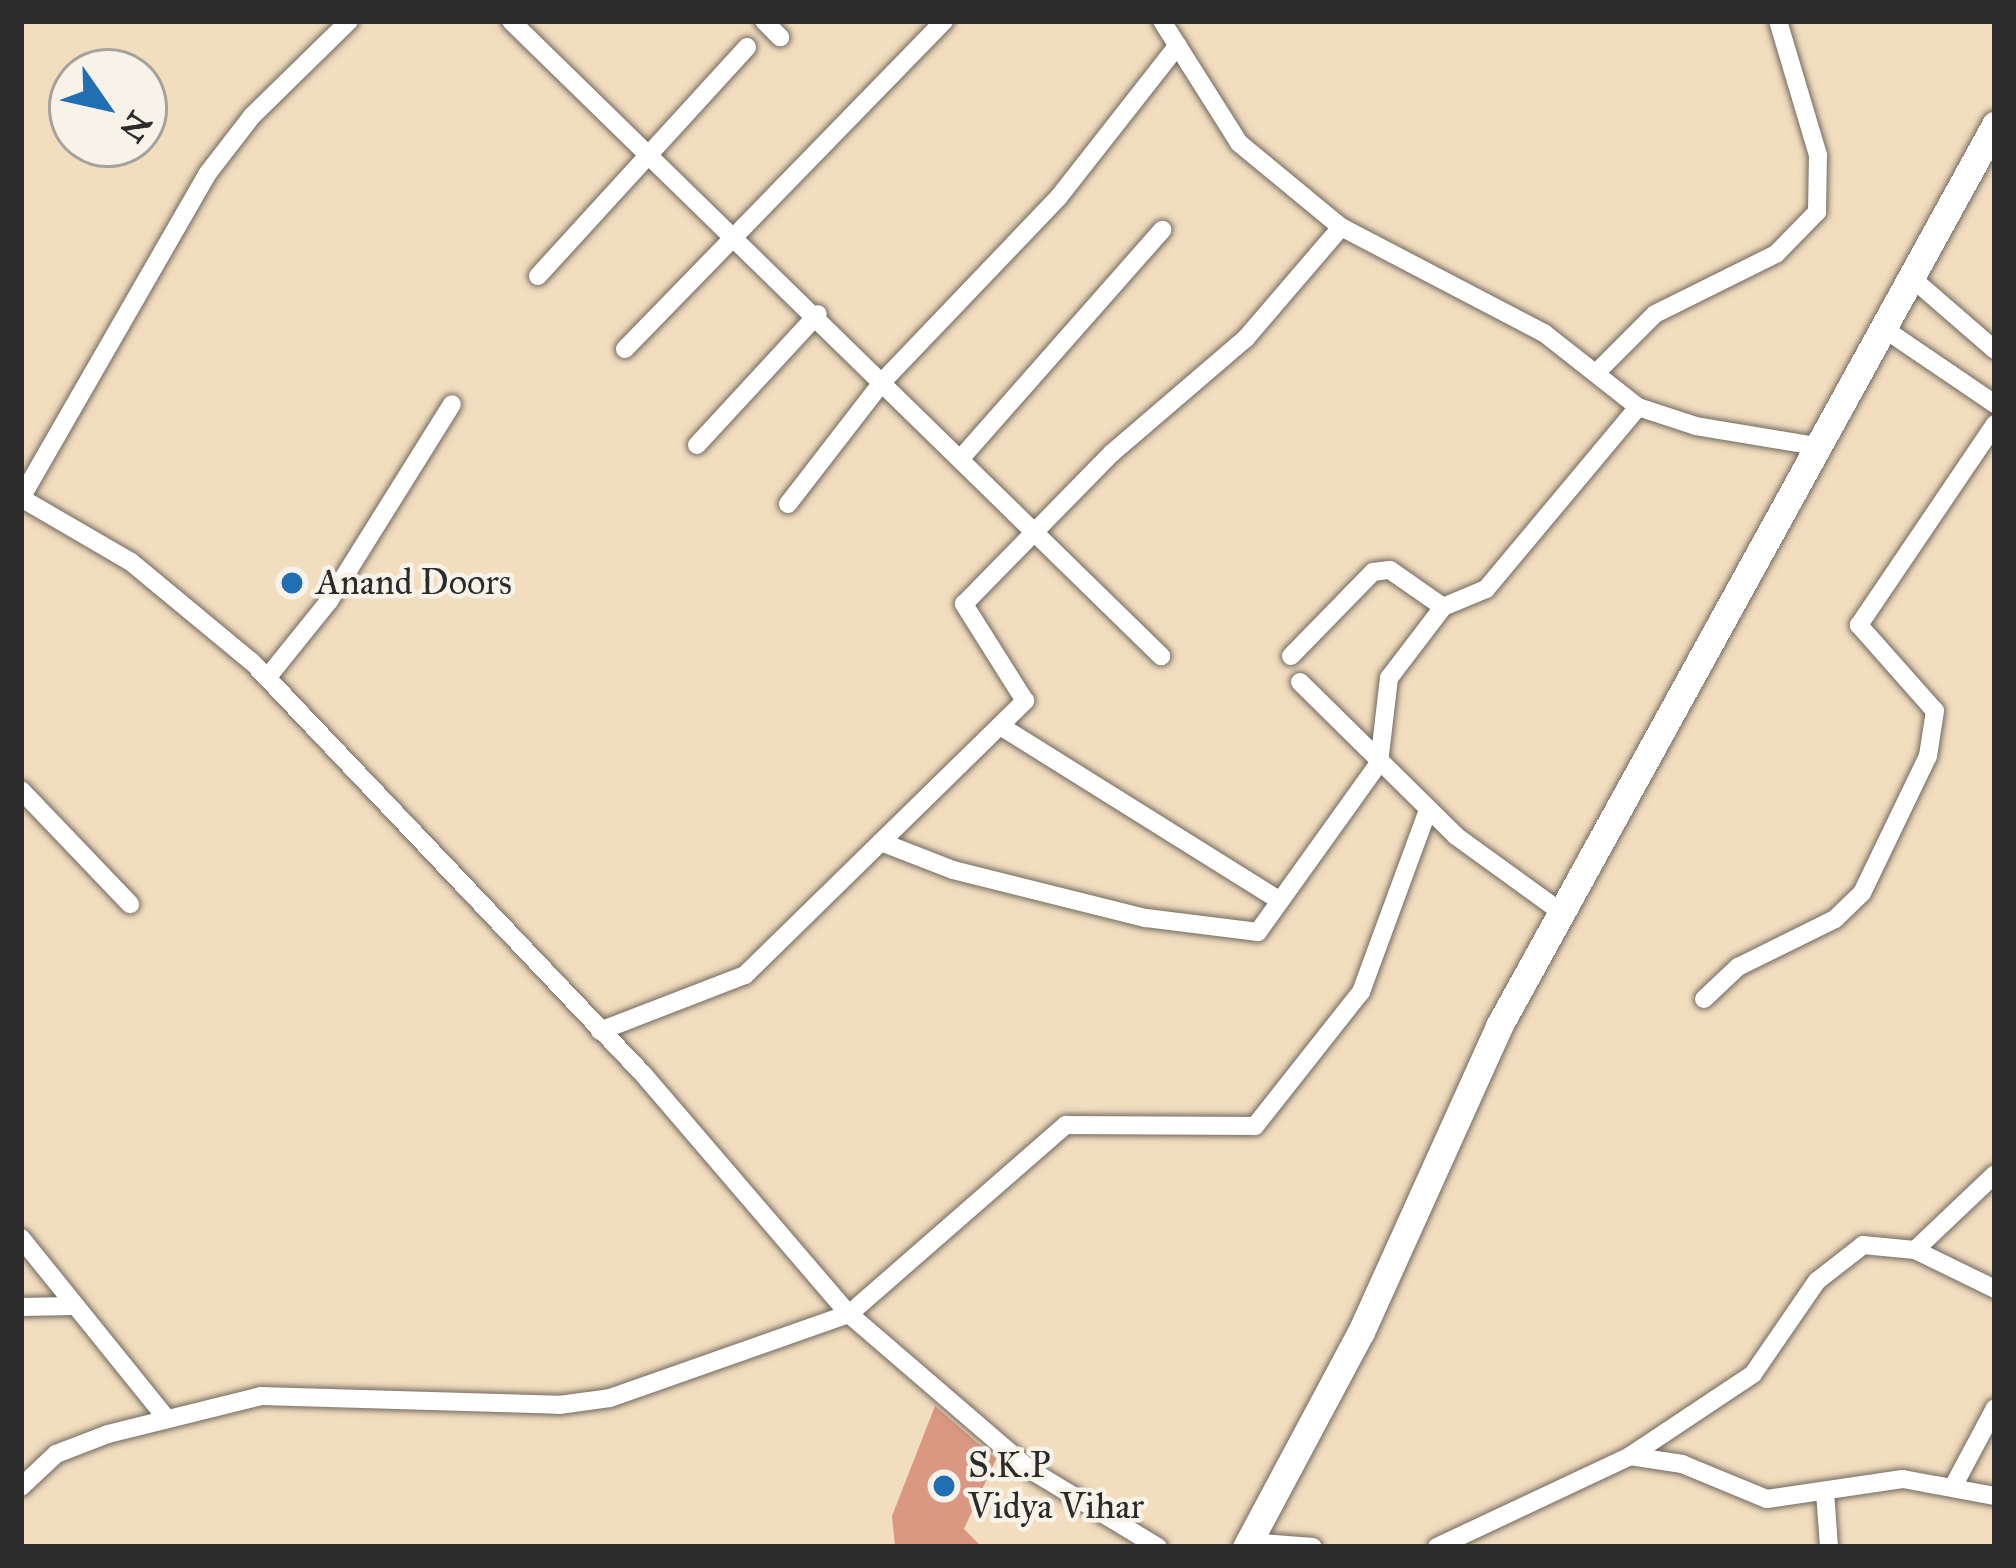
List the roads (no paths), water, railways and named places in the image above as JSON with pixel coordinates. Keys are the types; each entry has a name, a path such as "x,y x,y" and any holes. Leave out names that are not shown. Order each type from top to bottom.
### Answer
{"main road":[{"path":"1247,1545 1360,1333 1458,1111 1561,912 1995,125"}],"street":[{"path":"349,21 252,116 208,173 21,498 131,562 267,678 600,1031 849,1314 1029,1469 1158,1547"},
{"path":"512,21 738,235 1161,656"},
{"path":"764,21 780,37"},
{"path":"626,349 944,21"},
{"path":"1162,21 1239,143 1341,227 1599,370 1638,407 1696,426 1820,447"},
{"path":"1599,370 1655,314 1776,254 1817,212 1818,155 1778,21"},
{"path":"788,504 884,380 1058,198 1178,45"},
{"path":"538,277 656,155 748,47"},
{"path":"600,1031 745,975 1003,727 1025,701 964,604 1112,453 1246,338 1341,227"},
{"path":"962,457 1162,230"},
{"path":"1913,280 1995,350"},
{"path":"697,445 818,314"},
{"path":"1883,328 1995,404"},
{"path":"267,678 329,601 452,404"},
{"path":"881,842 953,870 1160,920 1258,932 1379,763 1389,678 1443,608 1462,605 1512,564 1638,407"},
{"path":"1704,999 1758,954 1835,919 1862,893 1928,756 1935,711 1859,626 1995,424"},
{"path":"1292,656 1373,572 1390,570 1443,608"},
{"path":"1300,682 1428,810 1561,912"},
{"path":"1003,727 1280,902"},
{"path":"21,790 130,904"},
{"path":"21,1487 56,1454 261,1396 559,1405 610,1398 849,1314 1066,1125 1255,1126 1361,992 1428,810"},
{"path":"1915,1250 1995,1174"},
{"path":"21,1238 167,1419"},
{"path":"1437,1547 1480,1540 1600,1464 1630,1456 1753,1374 1843,1258 1863,1245 1915,1250 1995,1288"},
{"path":"21,1307 73,1306"},
{"path":"1955,1483 1995,1408"},
{"path":"1630,1456 1682,1464 1767,1499 1903,1479 1955,1483 1995,1496"},
{"path":"1825,1492 1829,1547"},
{"path":"1247,1545 1313,1547"}],"place":[{"name":"Anand Doors","path":"292,583"},
{"name":"S.K.P Vidya Vihar","path":"944,1486"}]}
